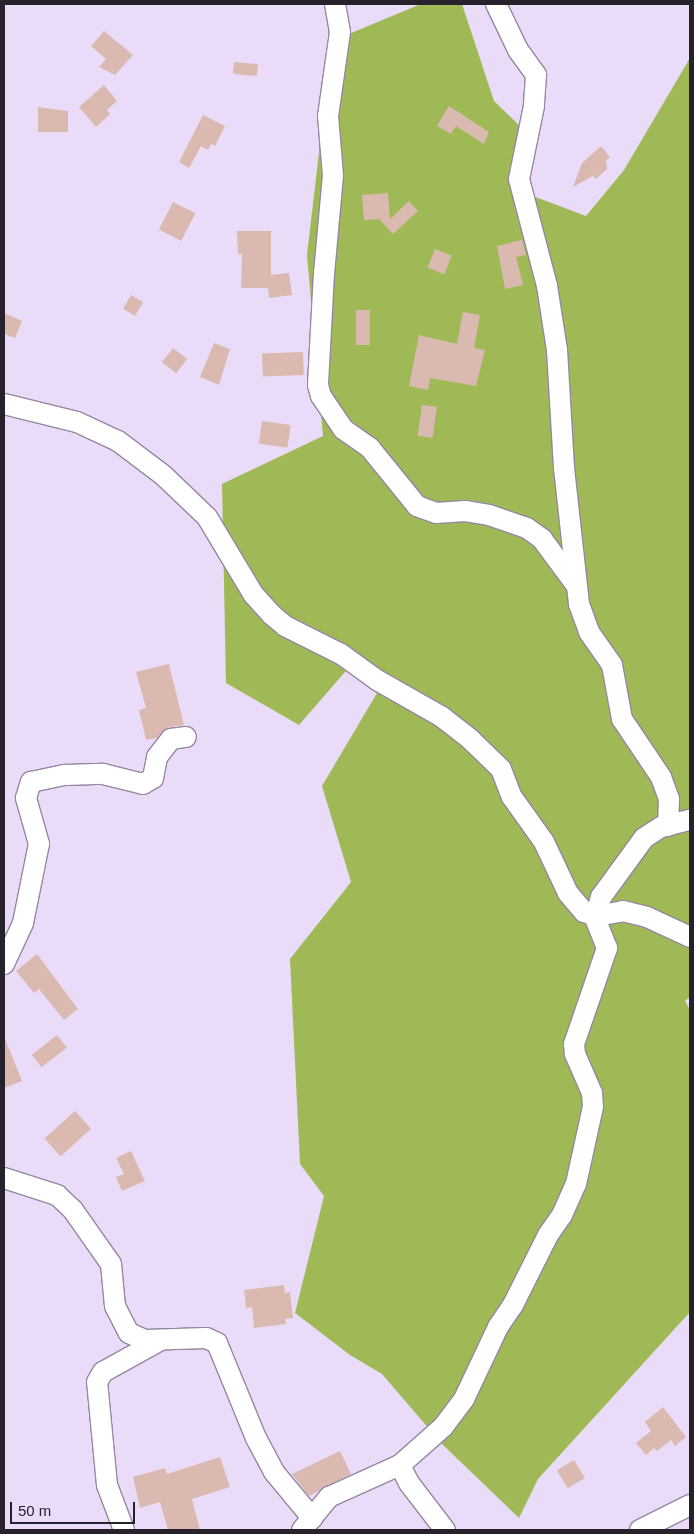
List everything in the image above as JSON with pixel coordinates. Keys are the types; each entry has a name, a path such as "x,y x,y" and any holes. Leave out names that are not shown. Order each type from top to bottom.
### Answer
{"street":[{"path":"335,4 340,32 328,116 333,175 324,273 318,385 321,396 342,429 370,448 417,506 436,513 465,510 489,514 527,528 542,539 577,586"},
{"path":"496,4 518,50 536,75 534,106 519,179 547,286 557,350 577,586 586,625 612,665 622,719 661,777 669,799 668,826"},
{"path":"4,404 77,422 118,441 163,475 208,517 253,594 272,615 285,626 341,654 377,680 442,717 470,739 501,769 512,797 544,842 574,902 584,912 596,916 622,911 647,917 690,937"},
{"path":"4,964 23,923 39,844 26,798 31,782 65,775 103,774 143,784 153,778 157,757 171,739 186,736"},
{"path":"4,1178 62,1199 105,1252 112,1270 115,1306 125,1327 137,1338 162,1340 206,1338 218,1343 256,1438 274,1472 307,1524 329,1497 400,1465 442,1427 464,1398 498,1327 513,1305 548,1235 562,1215 576,1184 593,1107 592,1093 575,1054 574,1044 607,948 596,916 601,897 644,838 668,826 690,820"},
{"path":"124,1530 107,1485 97,1382 103,1372 162,1340"},
{"path":"400,1465 409,1483 445,1530"},
{"path":"640,1530 690,1505"}],"green space":[{"path":"421,4 462,4 494,101 521,127 517,190 586,216 624,170 690,58 690,997 685,1001 690,1010 690,1312 538,1479 519,1518 443,1445 382,1374 350,1355 295,1313 324,1196 300,1164 290,959 351,882 322,786 380,688 351,665 299,725 226,683 222,484 323,436 307,255 332,41"}],"building":[{"path":"104,31 133,55 115,75 99,67 106,59 91,46"},
{"path":"234,62 258,64 257,76 233,74"},
{"path":"104,85 117,101 107,110 110,114 96,127 79,107"},
{"path":"449,106 489,132 484,144 456,126 451,134 437,126"},
{"path":"38,107 68,111 68,132 38,132"},
{"path":"203,115 225,126 215,146 211,144 208,150 201,146 189,168 179,162"},
{"path":"601,146 610,157 606,161 607,169 596,179 593,176 573,187 582,163"},
{"path":"388,193 390,219 409,201 418,211 393,234 379,219 364,220 362,195"},
{"path":"173,202 195,213 181,241 159,230"},
{"path":"237,231 271,231 271,275 289,273 292,295 269,298 268,288 241,288 242,254 238,254"},
{"path":"522,240 526,255 516,257 523,285 505,289 497,246"},
{"path":"435,249 452,256 444,274 428,268"},
{"path":"131,295 143,302 135,316 123,309"},
{"path":"356,310 370,310 370,345 356,345"},
{"path":"463,312 480,315 474,348 485,350 476,386 430,378 428,390 409,386 419,335 457,344"},
{"path":"4,313 22,321 15,338 4,334"},
{"path":"214,343 230,349 219,385 200,377"},
{"path":"173,348 187,359 176,373 162,362"},
{"path":"303,352 304,375 263,376 262,353"},
{"path":"422,405 437,407 433,438 418,436"},
{"path":"262,421 291,425 288,448 259,444"},
{"path":"169,664 184,725 169,727 157,738 146,740 139,710 146,708 136,672"},
{"path":"37,954 78,1009 64,1020 39,989 34,993 16,971"},
{"path":"57,1035 67,1048 42,1067 32,1055"},
{"path":"4,1036 22,1081 4,1088"},
{"path":"75,1111 91,1129 61,1156 45,1138"},
{"path":"131,1151 145,1181 122,1191 116,1177 124,1174 116,1158"},
{"path":"284,1285 285,1293 290,1292 293,1318 285,1319 286,1324 254,1328 252,1307 246,1308 244,1290"},
{"path":"663,1407 686,1437 675,1446 671,1440 657,1451 654,1448 646,1455 636,1443 651,1431 645,1422"},
{"path":"340,1451 351,1474 309,1496 292,1474"},
{"path":"220,1457 230,1487 192,1499 200,1530 168,1530 160,1502 140,1508 133,1477 165,1468 167,1474"},
{"path":"574,1460 585,1478 568,1488 557,1470"}]}
